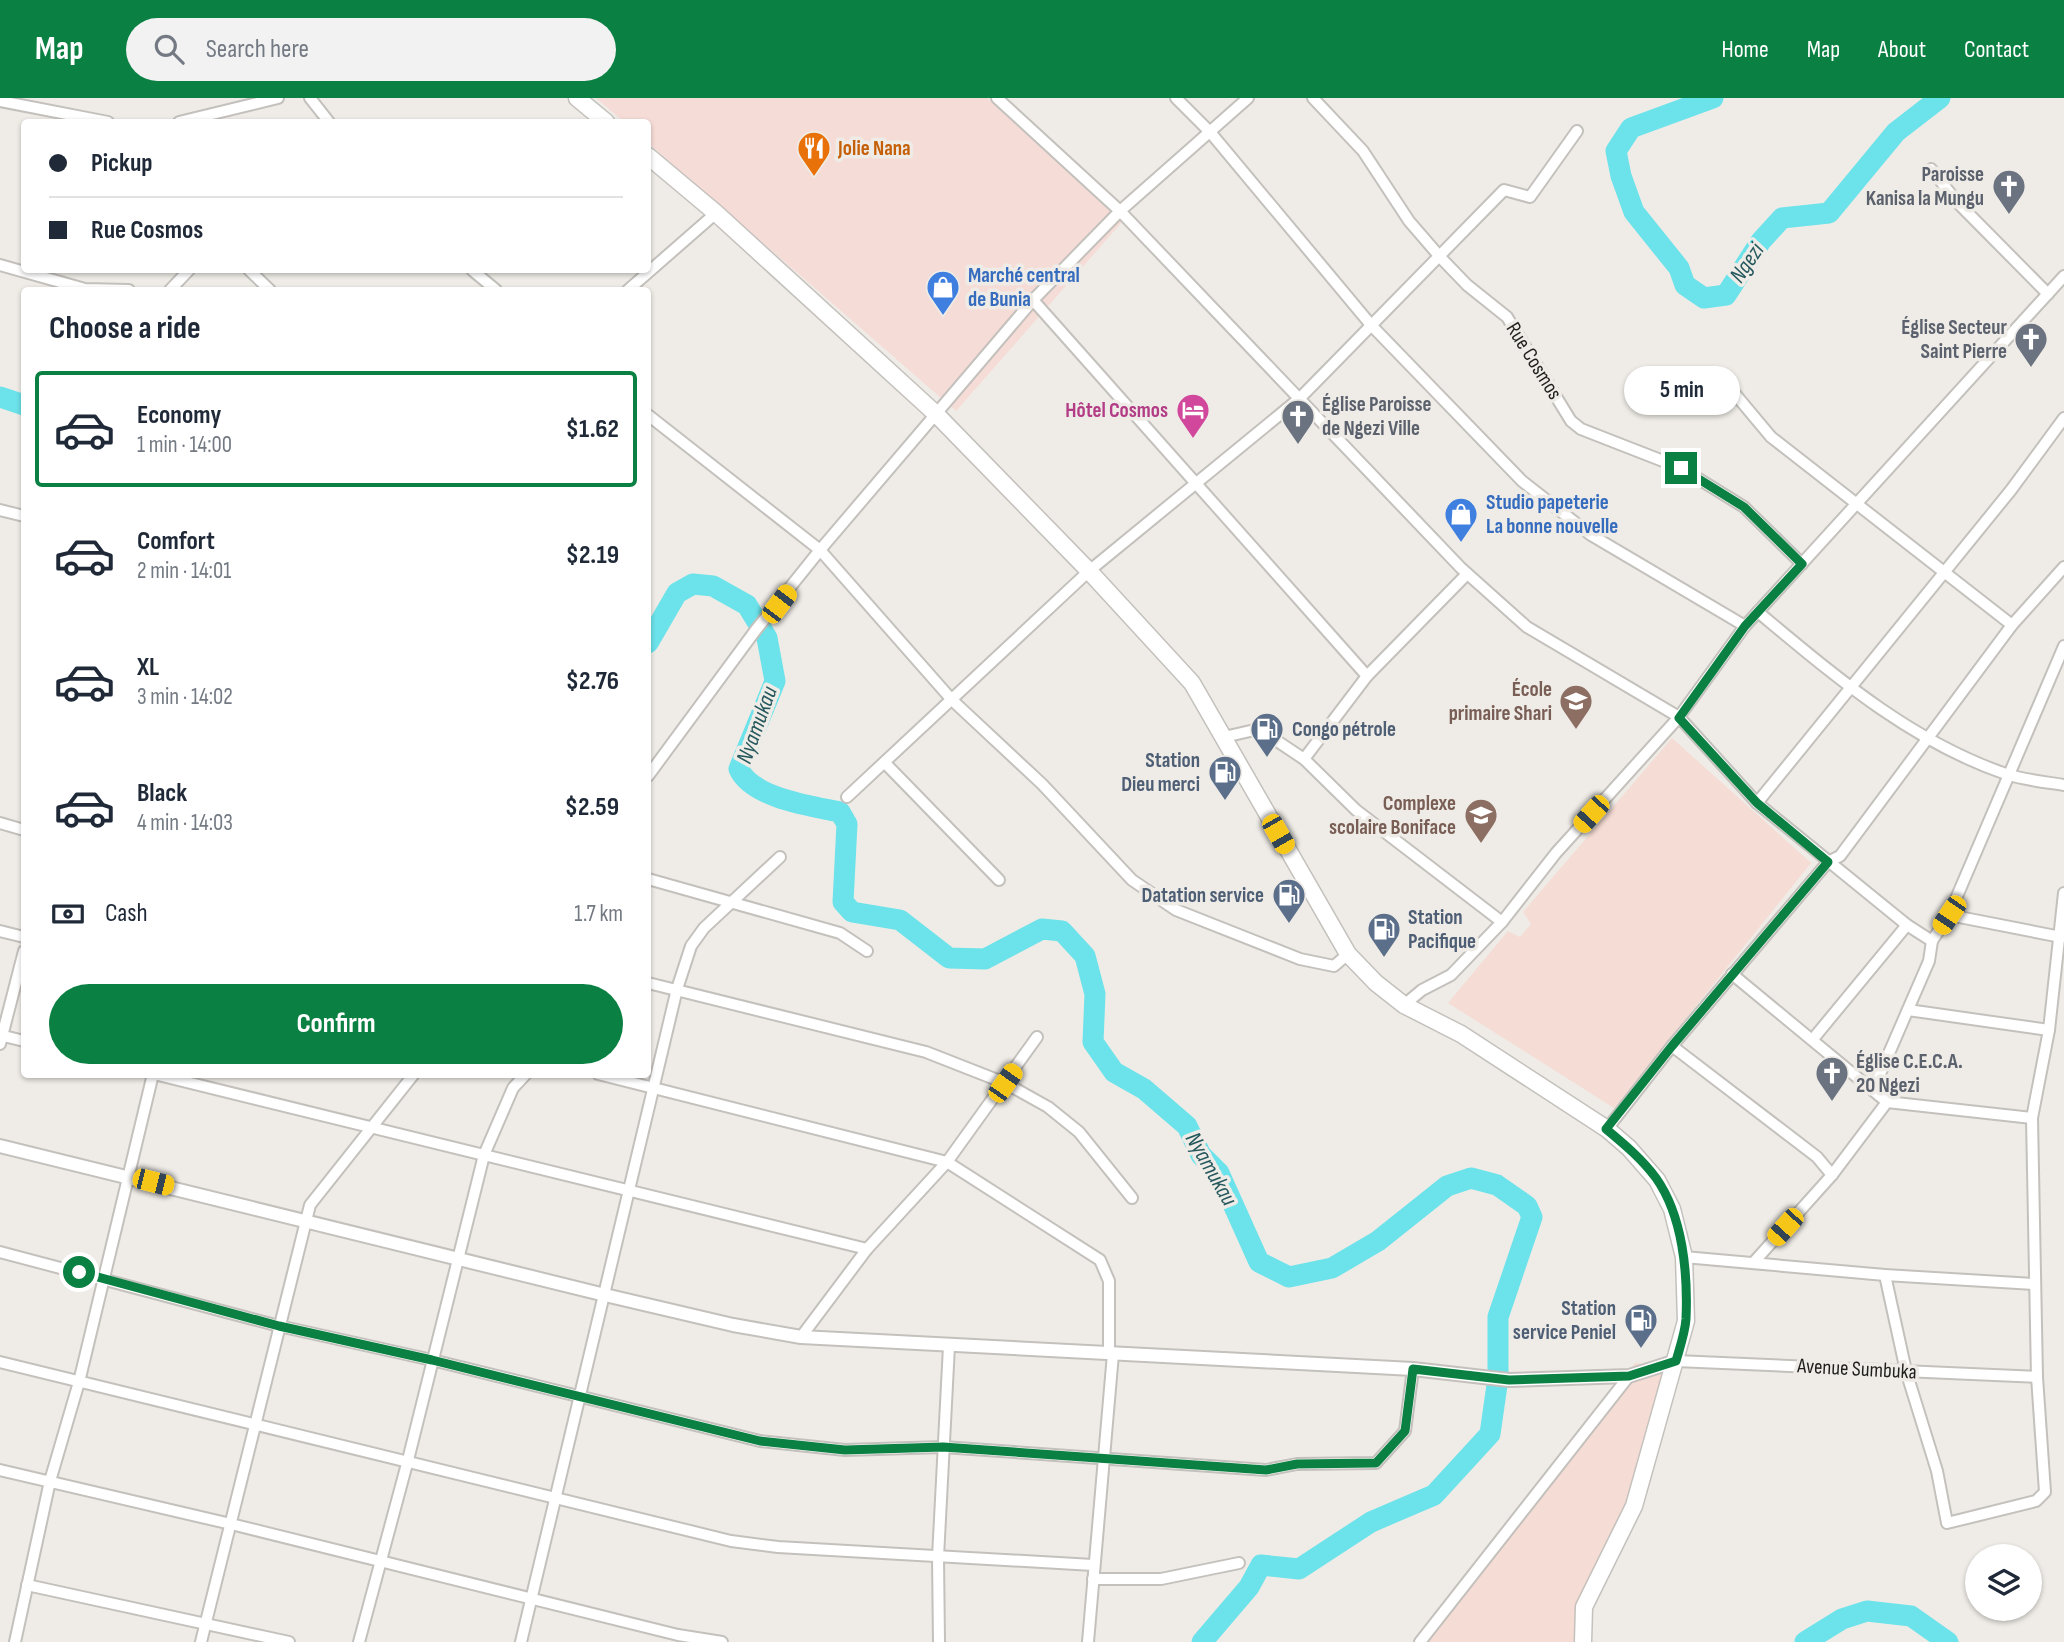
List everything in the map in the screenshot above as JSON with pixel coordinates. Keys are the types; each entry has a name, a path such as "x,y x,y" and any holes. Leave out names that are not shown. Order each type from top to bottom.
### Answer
{"main road":[{"path":"577,98 602,119"},
{"path":"651,159 716,213 936,414 1089,571 1192,683 1348,954 1376,983 1404,1005 1461,1034 1606,1129 1629,1148 1657,1180 1672,1209 1684,1257 1686,1321 1634,1506 1584,1606 1583,1642"}],"street":[{"path":"191,119 278,98"},
{"path":"310,98 327,119"},
{"path":"998,98 1120,211 1467,574 1527,627 1679,718 1757,803 1907,925 1932,941"},
{"path":"1176,98 1210,132 1371,325 1521,481 1591,535 1745,626"},
{"path":"651,772 755,631 765,622 820,550 1033,300 1120,211 1248,98"},
{"name":"Rue Cosmos","path":"1313,98 1363,151 1409,221 1441,258 1467,285 1507,317 1571,421 1581,429 1691,475 1744,507 1802,564"},
{"path":"0,101 93,119"},
{"path":"847,797 1089,571 1300,398 1441,258 1504,190 1530,197 1577,131"},
{"path":"1931,169 1958,203 2048,294"},
{"path":"651,270 716,213"},
{"path":"0,265 21,271"},
{"path":"28,273 78,287"},
{"path":"173,287 187,273"},
{"path":"252,273 267,287"},
{"path":"476,273 492,287"},
{"path":"631,287 647,273"},
{"path":"1404,1005 1422,990 1451,975 1502,922 1556,853 1679,718 1745,626 2064,276"},
{"path":"1033,300 1367,676"},
{"path":"1720,376 1771,437 2012,625"},
{"path":"651,417 820,550 952,700 1042,784 1132,880 1176,910 1300,959 1334,966 1348,954"},
{"path":"1757,803 2011,490 2064,418"},
{"path":"0,510 21,515"},
{"path":"1606,1129 1672,1046 1828,862 1840,856 1925,738 2012,625 2064,567"},
{"path":"1304,759 1367,676 1467,574"},
{"path":"1758,612 1849,688 1925,738 2008,775 2064,785"},
{"path":"1873,1090 1929,961 1932,941 1949,915 2064,646"},
{"path":"1224,737 1259,729 1304,759 1356,810 1502,922"},
{"path":"885,764 999,880"},
{"path":"0,823 21,829"},
{"path":"522,1642 582,1399 677,989 691,946 704,928 780,856"},
{"path":"651,880 841,933 867,951"},
{"path":"1885,1275 1906,1371 1937,1471 1947,1523 2036,1501 2045,1492 2037,1377 2032,1118 2049,1030 2064,893"},
{"path":"1949,915 2061,936"},
{"path":"1813,1039 1907,925"},
{"path":"0,931 21,936"},
{"path":"21,962 1,1038 21,1041"},
{"path":"1732,974 1887,1102 2032,1118"},
{"path":"651,984 926,1052 1005,1083 1048,1107 1079,1132 1132,1198"},
{"path":"1908,1010 2049,1030"},
{"path":"801,1337 867,1248 947,1162 1037,1037"},
{"path":"1672,1046 1817,1157 1832,1175"},
{"path":"15,1642 50,1481 79,1382 152,1078"},
{"path":"170,1078 867,1248"},
{"path":"201,1642 258,1424 279,1326 310,1205 411,1078"},
{"path":"359,1642 378,1562 408,1460 484,1155 513,1088 522,1078"},
{"path":"612,1078 947,1162 1100,1260 1109,1282 1111,1354 1088,1642"},
{"path":"1754,1262 1832,1175 1887,1102"},
{"path":"0,1146 605,1295 733,1325 801,1337 1413,1369 1509,1380 1629,1376 1676,1361"},
{"path":"0,1252 279,1326 432,1360 760,1441 845,1450 943,1447 1102,1456 1266,1470 1297,1464 1376,1463 1405,1431 1413,1369"},
{"path":"1684,1257 1885,1275 2034,1284"},
{"path":"939,1642 938,1557 949,1346"},
{"name":"Avenue Sumbuka","path":"1676,1361 2037,1377"},
{"path":"0,1362 730,1541 778,1547 1093,1565"},
{"path":"1420,1642 1629,1376"},
{"path":"0,1470 231,1524 678,1635 722,1642"},
{"path":"1093,1579 1161,1579 1239,1563"},
{"path":"27,1585 289,1642"}],"shaded area":[{"name":"Marché central de Bunia","path":"596,98 987,98 1122,222 956,411 651,146 651,119 620,119"},
{"path":"1672,738 1811,863 1614,1108 1448,1003 1508,931 1520,937 1531,924 1523,912"},
{"path":"1635,1363 1678,1368 1640,1500 1585,1597 1579,1642 1423,1642"}],"waterway":[{"name":"Ngezi","path":"1713,98 1631,128 1616,151 1621,176 1634,212 1679,268 1685,285 1704,298 1726,295 1761,241 1782,218 1829,213 1896,132 1940,98"},
{"name":"Nyamukau","path":"0,397 21,404"},
{"name":"Nyamukau","path":"651,638 677,593 693,584 713,586 747,605 767,638 775,681 739,769 746,779 756,787 783,799 840,812 847,824 843,902 852,912 900,920 949,958 985,959 1042,929 1062,931 1085,956 1095,994 1093,1042 1114,1072 1144,1089 1187,1126 1201,1155 1219,1173 1259,1262 1289,1277 1332,1268 1378,1241 1447,1186 1471,1178 1497,1185 1527,1206 1532,1217 1498,1317 1498,1378 1490,1434 1434,1495 1371,1522 1299,1569 1261,1565 1249,1587 1202,1642"},
{"name":"Ngezi","path":"1805,1642 1842,1619 1867,1611 1911,1616 1948,1642"}],"place":[{"name":"Jolie Nana","path":"814,178"},
{"name":"Paroisse Kanisa la Mungu","path":"2009,216"},
{"name":"Marché central de Bunia","path":"943,317"},
{"name":"Église Secteur Saint Pierre","path":"2031,369"},
{"name":"Hôtel Cosmos","path":"1193,440"},
{"name":"Église Paroisse de Ngezi Ville","path":"1298,446"},
{"name":"Studio papeterie La bonne nouvelle","path":"1461,544"},
{"name":"École primaire Shari","path":"1576,731"},
{"name":"Congo pétrole","path":"1267,759"},
{"name":"Station Dieu merci","path":"1225,802"},
{"name":"Complexe scolaire Boniface","path":"1481,845"},
{"name":"Datation service","path":"1289,925"},
{"name":"Station Pacifique","path":"1384,959"},
{"name":"Église C.E.C.A. 20 Ngezi","path":"1832,1103"},
{"name":"Station service Peniel","path":"1641,1350"}],"route":[{"path":"79,1272 279,1326 432,1360 760,1441 845,1450 943,1447 1102,1456 1266,1470 1297,1464 1376,1463 1405,1431 1413,1369 1509,1380 1629,1376 1676,1361 1686,1321 1684,1257 1672,1209 1657,1180 1629,1148 1606,1129 1672,1046 1828,862 1757,803 1679,718 1745,626 1802,564 1744,507 1681,468"}]}
